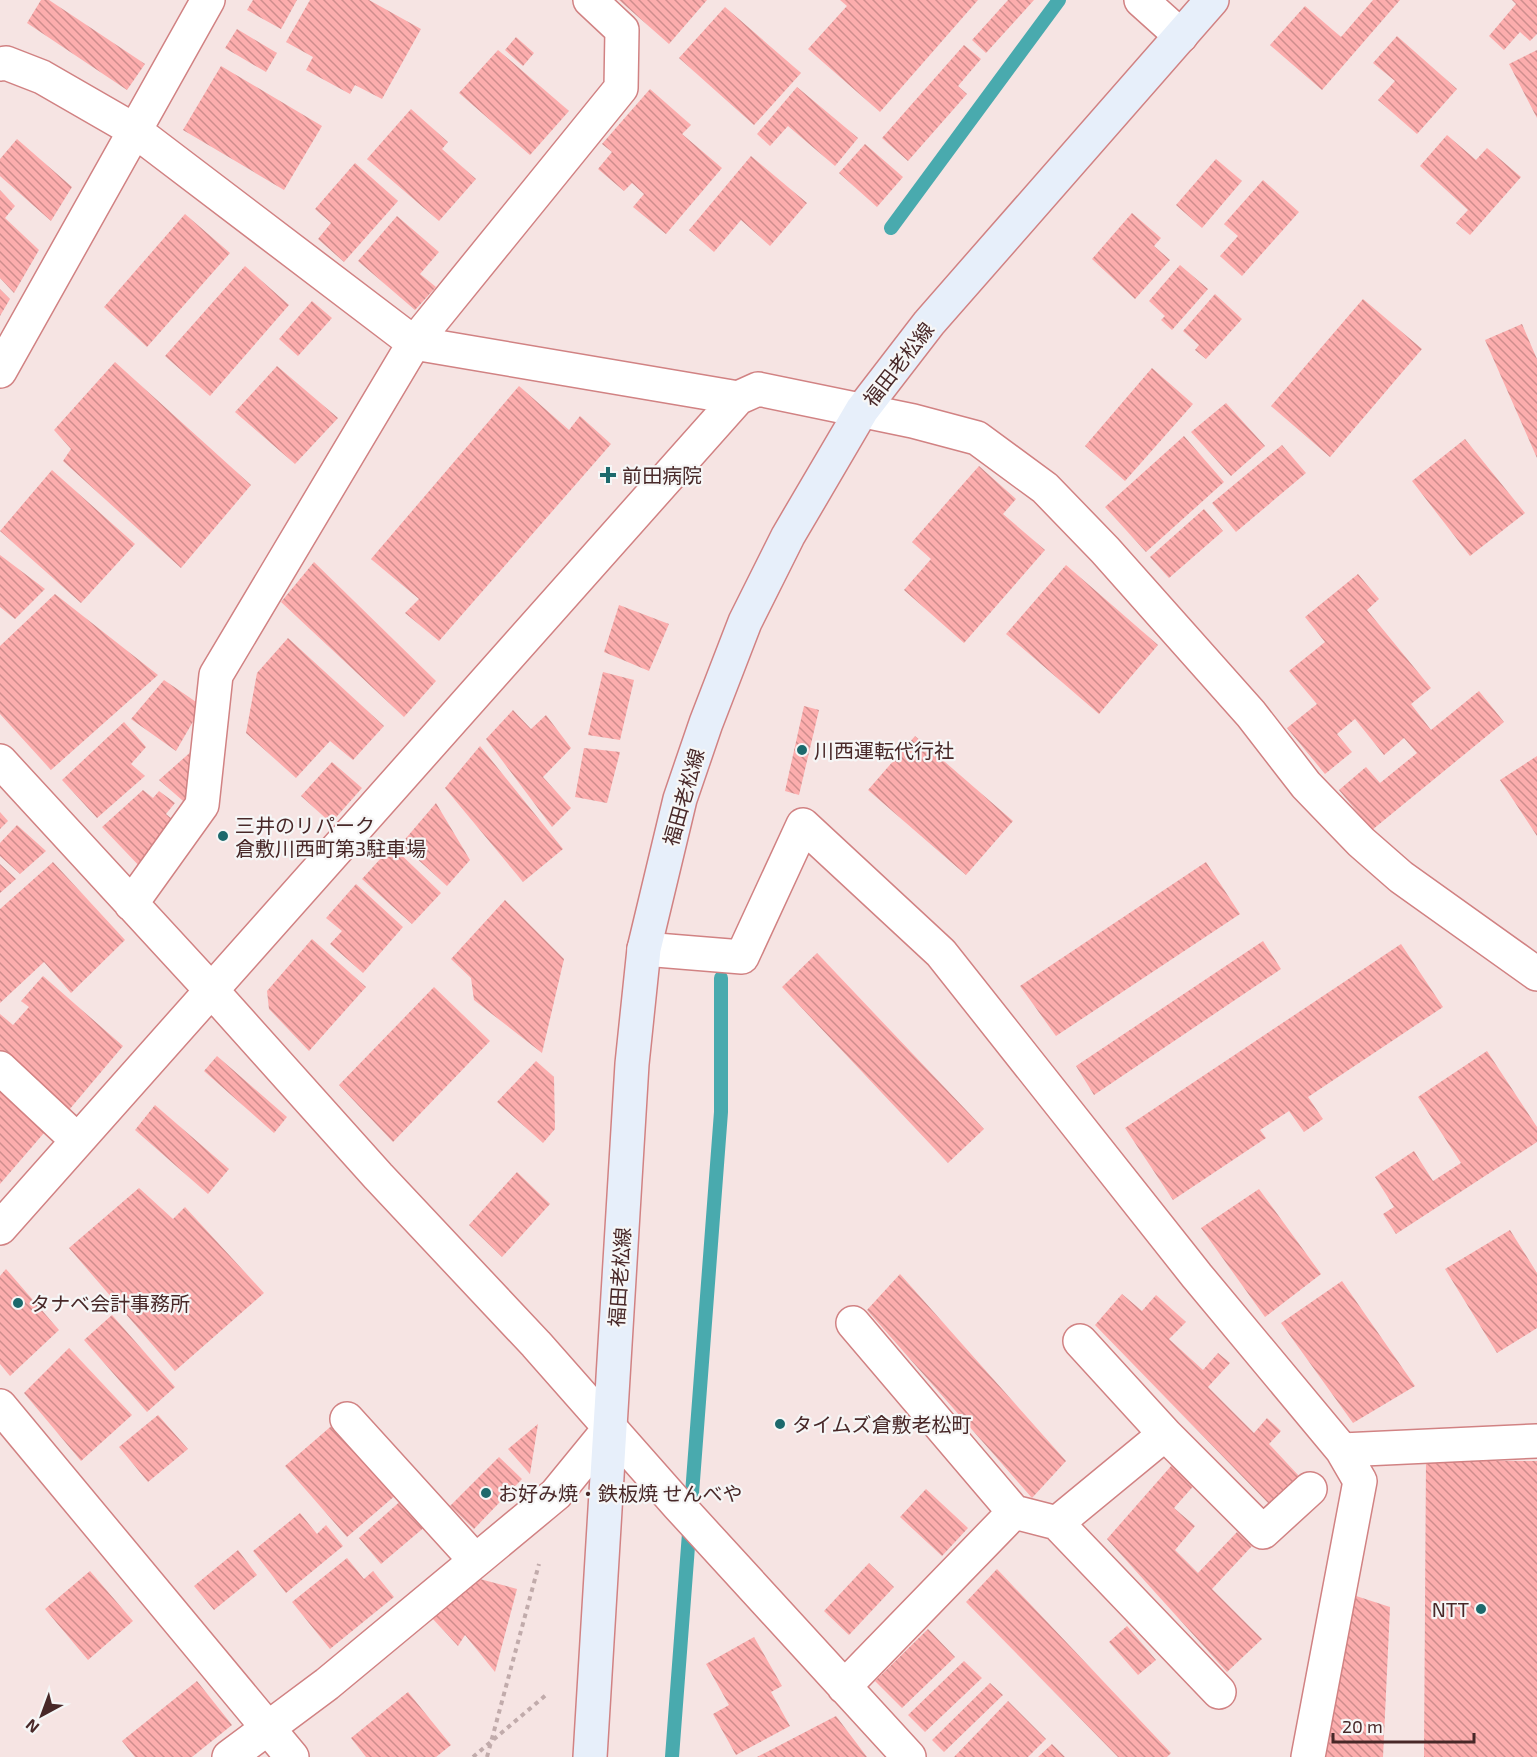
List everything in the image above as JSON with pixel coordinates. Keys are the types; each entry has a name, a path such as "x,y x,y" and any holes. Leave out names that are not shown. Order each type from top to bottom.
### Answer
{"main road":[{"name":"福田老松線","path":"590,1757 632,1064 644,949 680,799 706,723 746,622 788,536 862,410 929,323 1212,0"}],"street":[{"path":"0,371 208,0"},
{"path":"131,904 201,805 216,675 414,343 621,88 622,30 590,0"},
{"path":"1141,0 1181,36"},
{"path":"0,64 6,63 42,76 134,130 414,343 738,398"},
{"path":"0,1227 738,398 758,389 913,421 977,438 1045,488 1121,567 1251,714 1306,785 1361,842 1401,877 1537,974"},
{"path":"0,761 212,991 378,1176 536,1344 679,1506 909,1757"},
{"path":"644,949 742,957 802,825 941,953 1197,1276 1342,1450 1360,1481 1308,1757"},
{"path":"0,1068 77,1140"},
{"path":"853,1323 1014,1512 1057,1523 1219,1692"},
{"path":"1080,1341 1165,1434 1263,1532 1310,1489"},
{"path":"0,1406 292,1757"},
{"path":"347,1419 476,1560"},
{"path":"229,1757 327,1684 556,1494 610,1428"},
{"path":"1057,1523 1165,1434"},
{"path":"1342,1450 1537,1441"},
{"path":"844,1687 1014,1512"}],"path":[{"path":"487,1757 541,1556"},
{"path":"473,1757 546,1695"}],"building":[{"path":"41,0 49,0 145,64 127,90 27,23"},
{"path":"253,0 297,0 281,29 247,10"},
{"path":"310,0 369,0 421,29 382,99 355,85 350,94 306,70 313,57 286,42"},
{"path":"619,0 707,0 669,44"},
{"path":"840,0 978,0 880,112 808,49 847,6"},
{"path":"1008,0 1034,0 986,53 972,40"},
{"path":"1373,0 1400,0 1322,90 1270,45 1305,6 1341,37"},
{"path":"1512,0 1537,0 1537,34 1530,41 1520,32 1504,50 1489,36 1516,4"},
{"path":"725,7 801,73 754,125 679,58"},
{"path":"237,29 277,53 266,72 225,48"},
{"path":"1397,36 1457,89 1417,134 1378,100 1395,81 1373,63"},
{"path":"516,37 534,53 523,66 505,50"},
{"path":"964,45 981,59 958,86 967,94 908,161 882,138"},
{"path":"498,50 569,111 530,155 459,93"},
{"path":"1537,50 1537,118 1509,64"},
{"path":"221,66 322,126 284,190 183,130"},
{"path":"797,87 858,138 835,166 788,126 770,146 757,134"},
{"path":"650,89 691,125 682,134 722,168 666,234 633,207 644,194 632,183 624,191 598,169 612,152 602,144"},
{"path":"411,109 448,142 442,149 476,179 439,221 367,159"},
{"path":"1447,135 1476,160 1487,148 1521,177 1470,235 1456,223 1468,210 1420,166"},
{"path":"17,139 72,187 51,221 0,176 0,159"},
{"path":"865,144 903,177 877,207 839,173"},
{"path":"751,156 807,203 770,246 741,220 714,252 689,230"},
{"path":"1216,159 1242,181 1202,228 1176,205"},
{"path":"355,163 398,201 344,262 318,239 331,223 315,209"},
{"path":"1263,180 1299,212 1242,276 1220,256 1238,236 1224,224"},
{"path":"0,190 15,206 5,218 39,250 14,293 0,278"},
{"path":"1132,213 1161,238 1154,246 1170,260 1135,299 1092,259"},
{"path":"185,214 230,253 147,347 104,307"},
{"path":"397,216 439,252 420,274 436,287 415,310 358,261"},
{"path":"1180,265 1208,289 1172,330 1161,320 1165,316 1149,301"},
{"path":"245,266 289,305 210,396 165,356"},
{"path":"0,289 10,299 0,316"},
{"path":"1215,294 1242,319 1206,359 1195,350 1199,345 1183,331"},
{"path":"1363,299 1422,349 1330,457 1271,406"},
{"path":"312,301 332,318 298,356 279,339"},
{"path":"1522,324 1537,359 1537,458 1485,340"},
{"path":"115,362 251,485 181,568 63,461 71,449 54,430"},
{"path":"277,366 338,418 295,464 235,412"},
{"path":"1152,368 1193,404 1125,481 1085,446"},
{"path":"519,386 569,430 580,416 611,444 439,641 405,613 419,599 371,559"},
{"path":"1226,403 1265,446 1231,476 1191,432"},
{"path":"1184,436 1224,482 1146,552 1105,507"},
{"path":"1465,439 1525,513 1470,556 1412,481"},
{"path":"1282,445 1306,473 1236,532 1212,503"},
{"path":"979,466 1016,499 1003,514 1045,550 964,643 904,590 931,559 912,542"},
{"path":"52,470 135,544 81,603 0,531"},
{"path":"1204,509 1223,531 1169,578 1150,557"},
{"path":"0,555 45,589 15,619 0,607"},
{"path":"314,562 436,681 404,717 281,602"},
{"path":"1066,565 1158,645 1099,714 1006,634"},
{"path":"1358,574 1379,599 1367,610 1431,688 1411,704 1431,730 1479,691 1504,722 1372,830 1339,790 1366,767 1380,783 1417,753 1404,738 1384,755 1355,719 1337,734 1352,752 1325,774 1287,728 1317,704 1289,671 1325,642 1305,617"},
{"path":"55,594 158,675 51,770 0,714 0,646"},
{"path":"619,605 669,624 649,671 604,652"},
{"path":"288,638 384,726 353,760 330,741 296,778 246,733 257,673"},
{"path":"603,672 634,680 620,740 588,735"},
{"path":"164,680 202,706 176,751 131,719"},
{"name":"川西運転代行社","path":"804,706 819,710 799,795 785,791"},
{"path":"513,710 531,729 546,715 571,748 543,777 571,808 552,827 486,739"},
{"path":"124,722 146,747 131,764 145,776 97,818 62,780"},
{"path":"915,736 1013,821 966,875 868,790"},
{"path":"202,742 190,807 159,780"},
{"path":"480,746 563,849 523,882 445,788"},
{"path":"584,748 620,752 607,803 575,797"},
{"path":"1537,756 1537,836 1500,780"},
{"path":"332,762 362,788 331,823 301,796"},
{"path":"143,790 153,798 159,791 175,803 166,814 179,825 144,871 102,827"},
{"path":"436,803 470,860 447,886 401,844"},
{"path":"0,812 8,821 0,829"},
{"path":"17,825 46,851 20,874 0,856 0,843"},
{"path":"392,846 441,893 412,924 362,879"},
{"path":"53,862 125,940 71,993 44,962 0,1003 0,909"},
{"path":"1206,862 1240,914 1056,1036 1020,986"},
{"path":"0,864 16,879 0,893"},
{"path":"356,884 403,927 363,973 330,944 342,931 326,918"},
{"path":"505,900 564,959 542,1053 474,1000 471,978 451,959"},
{"path":"312,939 366,987 309,1051 269,1009 267,991"},
{"path":"1263,941 1281,969 1094,1095 1076,1066"},
{"path":"1401,944 1443,1007 1308,1097 1323,1119 1304,1132 1289,1111 1260,1130 1266,1138 1173,1200 1125,1128"},
{"path":"817,953 984,1129 948,1163 782,987"},
{"path":"43,976 123,1046 69,1110 0,1050 0,1014 13,1025 29,1007 21,1001"},
{"path":"434,987 490,1041 393,1142 339,1085"},
{"path":"1487,1051 1537,1127 1537,1142 1396,1234 1383,1214 1394,1207 1375,1177 1414,1151 1433,1181 1461,1163 1418,1097"},
{"path":"217,1056 287,1117 274,1133 204,1071"},
{"path":"536,1061 554,1077 555,1129 543,1143 497,1102"},
{"path":"0,1082 50,1126 0,1184"},
{"path":"155,1105 229,1169 208,1194 135,1130"},
{"path":"517,1172 550,1204 502,1257 469,1225"},
{"path":"139,1188 173,1219 185,1207 264,1293 175,1371 69,1248"},
{"path":"1259,1189 1321,1274 1265,1317 1201,1228"},
{"path":"1510,1230 1537,1273 1537,1328 1497,1353 1445,1269"},
{"name":"タナベ会計事務所","path":"6,1269 59,1330 10,1376 0,1364 0,1276"},
{"path":"900,1274 1066,1461 1032,1498 867,1310"},
{"path":"1342,1281 1415,1386 1353,1423 1281,1323"},
{"path":"1122,1294 1142,1311 1156,1295 1186,1322 1169,1339 1203,1370 1218,1353 1230,1363 1208,1387 1254,1433 1267,1418 1281,1431 1269,1444 1299,1476 1270,1505 1095,1325"},
{"path":"112,1315 175,1387 147,1412 84,1340"},
{"path":"69,1348 132,1415 81,1461 24,1393"},
{"path":"158,1415 188,1449 148,1482 119,1447"},
{"path":"336,1422 397,1494 347,1537 285,1466"},
{"path":"538,1424 530,1474 508,1449"},
{"name":"お好み焼・鉄板焼 せんべや","path":"499,1457 522,1479 474,1529 450,1506"},
{"name":"NTT","path":"1426,1460 1537,1461 1537,1757 1424,1757"},
{"path":"1172,1465 1197,1482 1174,1508 1195,1526 1175,1550 1198,1573 1237,1532 1252,1546 1212,1589 1262,1639 1227,1672 1107,1539"},
{"path":"926,1489 968,1528 942,1556 900,1517"},
{"path":"404,1498 427,1525 381,1564 359,1538"},
{"path":"300,1513 317,1534 326,1525 343,1546 286,1593 253,1551"},
{"path":"238,1550 257,1575 214,1610 194,1586"},
{"path":"347,1558 364,1579 373,1571 394,1597 330,1649 292,1602"},
{"path":"869,1563 894,1587 849,1635 824,1611"},
{"path":"997,1569 1171,1753 1167,1757 1118,1757 966,1602"},
{"path":"90,1571 133,1621 88,1660 45,1609"},
{"path":"476,1578 517,1589 495,1672 465,1635 458,1646 432,1618"},
{"path":"1353,1595 1390,1607 1383,1757 1326,1757"},
{"path":"1127,1626 1156,1660 1138,1675 1109,1642"},
{"path":"928,1629 955,1657 902,1708 875,1681"},
{"path":"754,1637 782,1686 771,1692 790,1726 736,1755 713,1714 729,1705 706,1664"},
{"path":"964,1661 982,1678 925,1732 908,1715"},
{"path":"197,1681 232,1725 192,1757 135,1757 122,1741"},
{"path":"990,1683 1003,1695 944,1752 932,1740"},
{"path":"408,1692 451,1745 436,1757 366,1757 351,1738"},
{"path":"1008,1701 1046,1739 1028,1757 954,1757"},
{"path":"836,1716 867,1757 757,1757"},
{"path":"1052,1744 1065,1757 1038,1757"}],"waterway":[{"path":"891,228 1059,0"},
{"path":"672,1757 721,1112 721,978"}],"place":[{"name":"前田病院","path":"608,475"},
{"name":"川西運転代行社","path":"802,750"},
{"name":"三井のリパーク 倉敷川西町第3駐車場","path":"223,836"},
{"name":"タナベ会計事務所","path":"18,1303"},
{"name":"タイムズ倉敷老松町","path":"780,1424"},
{"name":"お好み焼・鉄板焼 せんべや","path":"486,1493"},
{"name":"NTT","path":"1481,1609"}]}
